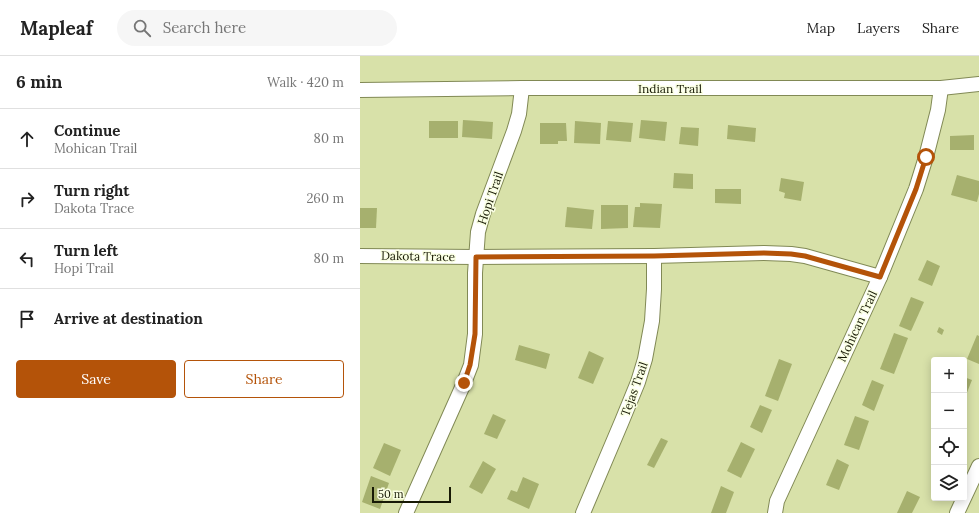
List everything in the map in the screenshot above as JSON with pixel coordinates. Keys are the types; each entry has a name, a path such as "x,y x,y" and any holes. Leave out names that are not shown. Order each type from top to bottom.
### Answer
{"street":[{"name":"Indian Trail","path":"360,90 522,88 940,88 979,84"},
{"name":"Hopi Trail","path":"406,513 464,383 470,365 475,334 476,257 478,232 482,214 514,131 519,114 522,88"},
{"name":"Mohican Trail","path":"775,513 777,501 880,277 916,189 938,110 940,88"},
{"name":"Dakota Trace","path":"360,256 476,257 654,256 764,253 791,254 805,256 880,277"},
{"name":"Tejas Trail","path":"582,513 638,382 645,359 652,321 654,256"},
{"path":"957,513 979,466"}],"building":[{"path":"463,120 493,122 492,139 462,137"},
{"path":"641,120 667,122 665,141 639,138"},
{"path":"429,121 458,121 458,138 429,138"},
{"path":"575,121 601,123 600,144 574,143"},
{"path":"608,121 633,123 631,142 606,140"},
{"path":"540,123 566,123 567,141 558,141 558,144 540,144"},
{"path":"728,125 756,128 755,142 727,139"},
{"path":"681,127 699,128 698,146 679,144"},
{"path":"974,135 974,150 950,150 950,136"},
{"path":"674,173 693,174 693,189 673,188"},
{"path":"957,175 979,181 979,194 977,202 951,195"},
{"path":"781,178 804,182 801,201 784,198 785,193 779,191"},
{"path":"715,189 741,189 741,204 715,203"},
{"path":"640,203 662,204 660,228 633,227 635,207 640,207"},
{"path":"601,205 628,205 628,228 601,229"},
{"path":"567,207 594,210 592,229 565,227"},
{"path":"360,208 377,208 376,228 360,228"},
{"path":"927,260 940,266 932,286 918,280"},
{"path":"911,297 924,302 911,331 899,326"},
{"path":"939,327 944,330 942,335 937,332"},
{"path":"894,333 908,338 894,374 880,369"},
{"path":"977,335 979,336 979,364 967,359"},
{"path":"519,345 550,354 546,369 515,360"},
{"path":"589,351 604,358 593,384 578,378"},
{"path":"779,359 792,364 778,401 765,396"},
{"path":"967,378 972,380 967,392"},
{"path":"872,380 884,385 874,411 862,405"},
{"path":"760,405 772,410 762,433 750,427"},
{"path":"493,414 506,420 497,439 484,434"},
{"path":"855,416 869,421 859,450 844,445"},
{"path":"661,438 668,441 654,468 647,465"},
{"path":"741,442 755,449 741,478 727,471"},
{"path":"384,443 401,450 390,476 373,468"},
{"path":"837,459 849,465 839,490 826,485"},
{"path":"483,461 496,469 482,494 469,487"},
{"path":"371,476 389,483 380,509 362,502"},
{"path":"523,477 539,484 529,509 507,499 511,490 517,492"},
{"path":"721,486 734,492 726,513 711,513"},
{"path":"907,491 920,497 912,513 897,513"}],"route":[{"path":"464,383 470,365 475,334 476,257 654,256 764,253 791,254 805,256 880,277 916,189 926,157"}]}
